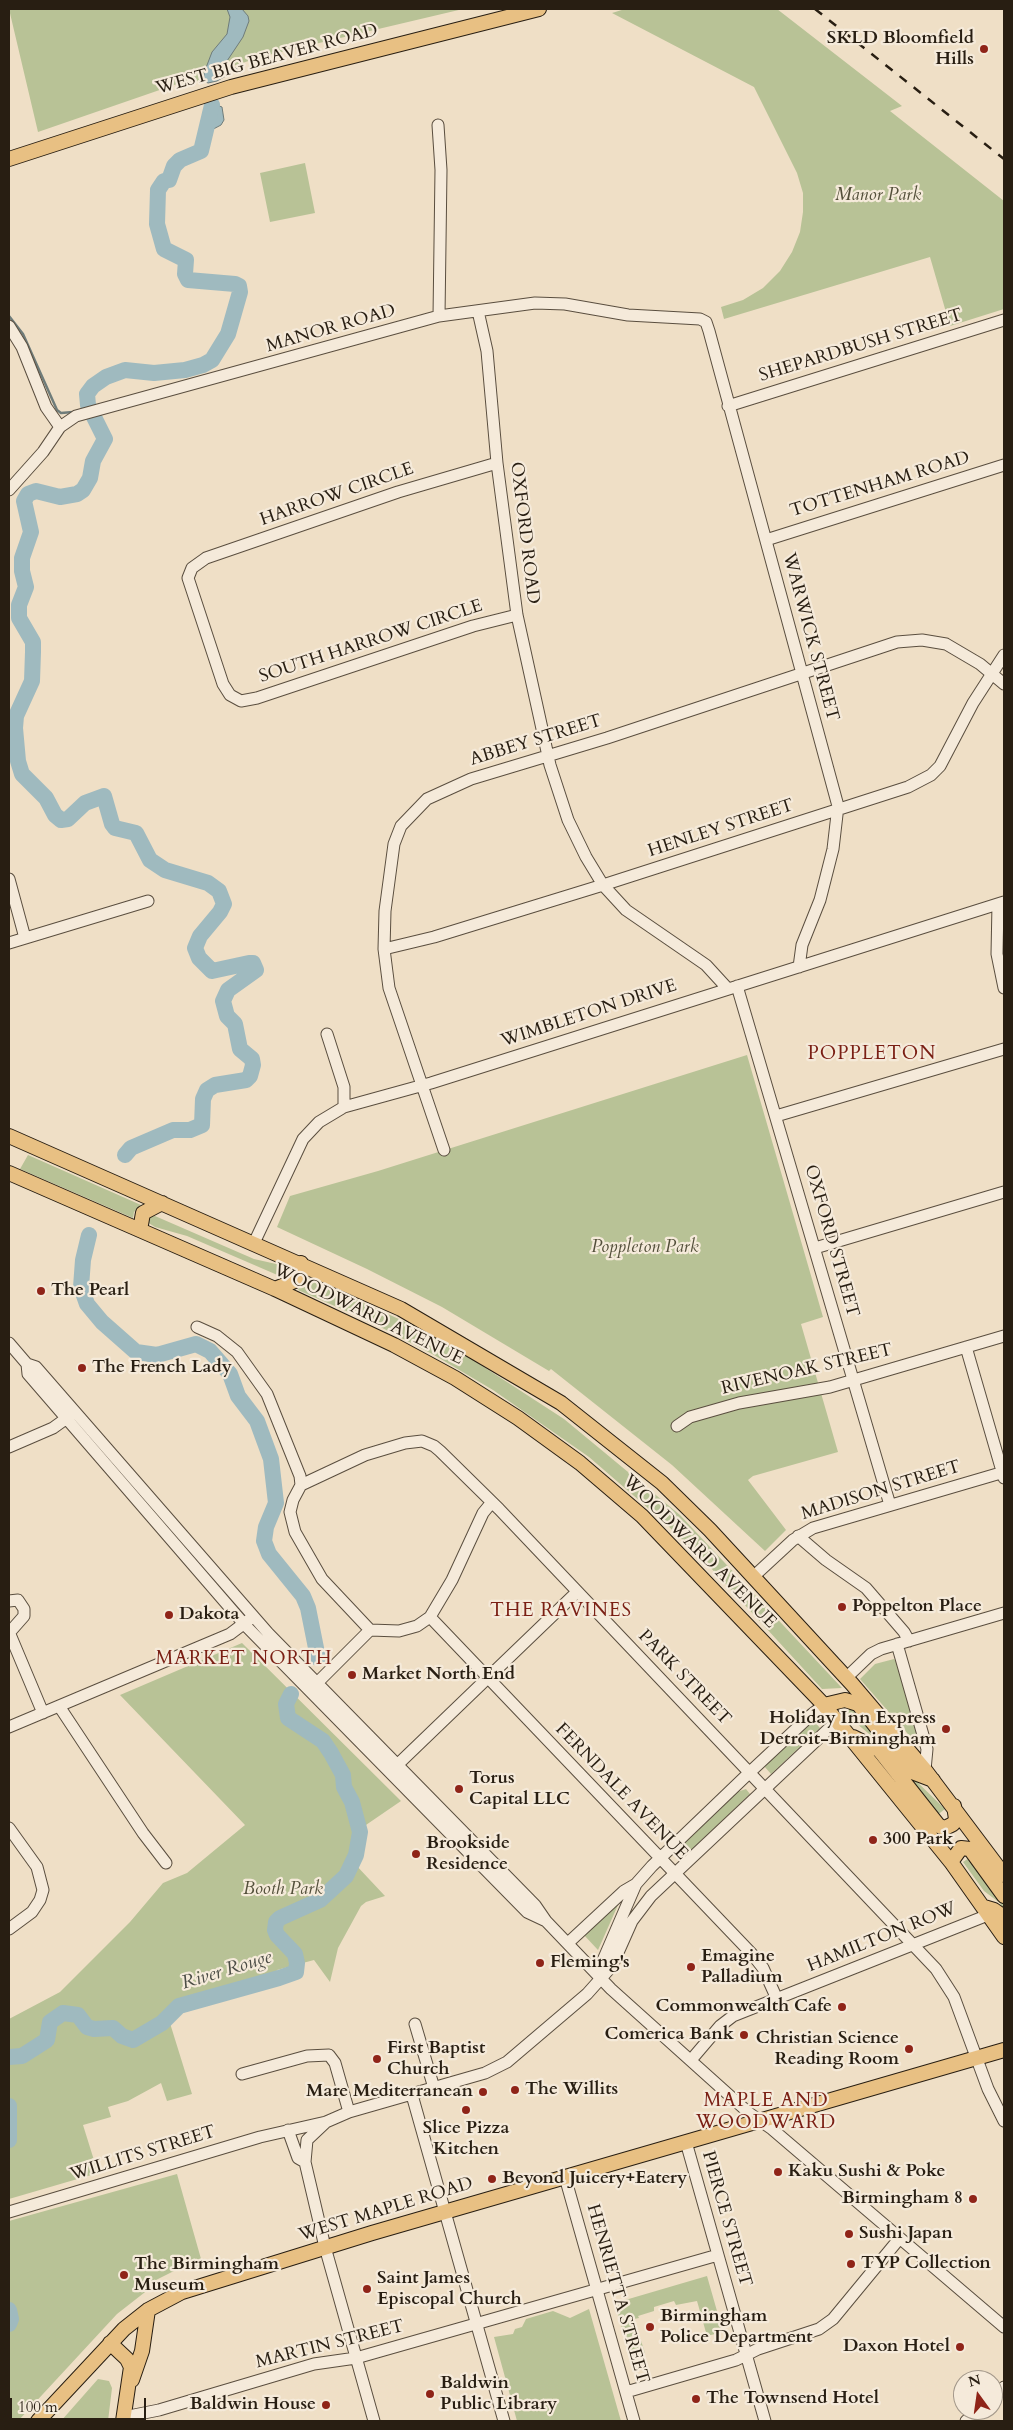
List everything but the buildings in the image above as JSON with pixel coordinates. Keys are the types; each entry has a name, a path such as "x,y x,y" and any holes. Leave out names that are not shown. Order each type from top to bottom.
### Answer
{"main road":[{"name":"WEST BIG BEAVER ROAD","path":"9,159 231,87 539,9"},
{"name":"WOODWARD AVENUE","path":"9,1136 254,1242 401,1309 561,1403 662,1483 710,1530 846,1678 929,1775 954,1806 1004,1876"},
{"name":"WOODWARD AVENUE","path":"9,1174 275,1289 394,1345 455,1378 518,1418 580,1463 642,1516 824,1705 951,1862 1004,1937"},
{"path":"140,1230 143,1213 162,1202"},
{"path":"275,1289 297,1280 301,1263"},
{"path":"824,1705 845,1700 858,1704 912,1772 929,1775"},
{"path":"850,1735 880,1750 940,1826 945,1828 953,1824 956,1819 954,1806"},
{"path":"951,1862 961,1848 970,1849 1004,1896"},
{"path":"986,1911 994,1910 1004,1917"},
{"name":"WEST MAPLE ROAD","path":"38,2421 110,2343 148,2310 168,2298 324,2247 1004,2050"},
{"path":"124,2419 130,2388 142,2351 148,2310"},
{"path":"110,2343 127,2359 131,2367 130,2388"}],"street":[{"path":"438,125 441,179 439,316"},
{"name":"MANOR ROAD","path":"9,490 43,452 60,427 83,413 439,316 535,304 565,304 628,315 700,319"},
{"name":"OXFORD ROAD","path":"478,311 487,351 497,462 517,615 548,756"},
{"name":"WARWICK STREET","path":"700,319 706,322 709,331 838,810 836,834 826,878 816,912 802,945 799,967"},
{"name":"SHEPARDBUSH STREET","path":"728,406 1004,320"},
{"path":"9,326 22,347 46,407 60,427"},
{"name":"HARROW CIRCLE","path":"237,700 222,684 189,585 188,578 192,568 206,558 398,492 497,462"},
{"name":"TOTTENHAM ROAD","path":"766,540 1004,465"},
{"name":"SOUTH HARROW CIRCLE","path":"237,700 257,698 473,626 517,615"},
{"name":"ABBEY STREET","path":"444,1150 389,988 384,950 385,911 394,844 401,826 427,799 445,789 897,642 936,641 956,649 1004,684"},
{"name":"HENLEY STREET","path":"384,950 434,937 603,885 908,787 931,774 940,766 991,673 1004,655"},
{"name":"OXFORD STREET","path":"548,756 568,820 586,857 603,885 626,910 706,965 733,988 776,1116 890,1505"},
{"path":"9,879 25,938"},
{"path":"9,943 148,901"},
{"path":"1001,903 998,959 1004,988"},
{"name":"WIMBLETON DRIVE","path":"254,1242 303,1139 319,1122 344,1107 422,1086 1001,903"},
{"path":"327,1034 344,1087 344,1107"},
{"path":"776,1116 1004,1049"},
{"path":"815,1248 1004,1192"},
{"path":"197,1327 217,1336 230,1346 259,1381 267,1394 296,1465 301,1484 290,1512 295,1532 327,1586 370,1630 399,1631 417,1626 430,1617 452,1580 483,1513 492,1502"},
{"name":"RIVENOAK STREET","path":"678,1426 690,1417 739,1403 820,1389 1004,1336"},
{"path":"9,1343 27,1364 28,1374 71,1415 170,1519 248,1620"},
{"path":"966,1347 1004,1475"},
{"path":"9,1447 38,1436 71,1415"},
{"path":"71,1415 160,1527 394,1769 535,1905 546,1921 634,2011 1004,2327"},
{"name":"PARK STREET","path":"301,1484 365,1456 405,1443 422,1442 434,1446 492,1502 936,1968 948,1987 988,2090 1004,2121"},
{"name":"MADISON STREET","path":"753,1577 798,1536 812,1528 1004,1475"},
{"path":"160,1527 170,1519"},
{"path":"798,1536 826,1560 866,1588 904,1632 908,1641"},
{"path":"394,1769 577,1592"},
{"path":"9,1601 18,1600 24,1609 24,1616 9,1633 43,1713"},
{"path":"846,1678 871,1654 897,1644 1004,1613"},
{"name":"FERNDALE AVENUE","path":"430,1617 760,1962 777,1999"},
{"path":"9,1727 230,1634 248,1620"},
{"path":"313,1687 370,1630"},
{"path":"897,1644 927,1749 929,1775"},
{"path":"568,1943 624,1891 636,1884 750,1772 824,1705"},
{"path":"59,1706 86,1749 166,1863"},
{"name":"WILLITS STREET","path":"9,2212 288,2130 326,2122 349,2112 485,2073 508,2062 587,1994 600,1977 612,1966 632,1921 643,1904 837,1721"},
{"path":"9,1828 33,1860 42,1882 40,1900 27,1917 9,1929"},
{"path":"600,1977 604,1958 636,1884"},
{"name":"HAMILTON ROW","path":"691,2060 726,2020 914,1944 986,1911"},
{"path":"415,2024 434,2088"},
{"path":"242,2074 307,2056 329,2055 335,2063 349,2112"},
{"path":"412,2095 504,2421"},
{"path":"326,2122 307,2140 305,2162 324,2247 374,2421"},
{"path":"288,2130 298,2158 305,2162"},
{"name":"PIERCE STREET","path":"686,2142 765,2421"},
{"name":"HENRIETTA STREET","path":"565,2177 634,2421"},
{"path":"626,2392 736,2360 746,2354 811,2333 825,2325 899,2239"},
{"name":"MARTIN STREET","path":"124,2419 314,2364 343,2358 356,2358 477,2325 718,2255"}],"green space":[{"path":"9,9 463,9 264,56 202,76 202,80 177,84 38,132"},
{"name":"Manor Park","path":"625,9 777,9 902,106 890,111 1004,201 1004,309 950,326 930,257 724,319 721,307 743,300 763,288 780,271 792,252 800,232 803,212 803,193 797,173 754,87 612,13"},
{"path":"305,163 315,213 270,222 260,173"},
{"name":"Poppleton Park","path":"747,1055 823,1317 801,1324 838,1452 753,1476 748,1480 786,1530 765,1551 672,1465 551,1369 549,1371 442,1307 277,1227 290,1196 378,1171"},
{"path":"28,1155 141,1205 134,1212 133,1218 20,1169"},
{"path":"155,1216 254,1259 285,1266 291,1270 290,1275 282,1277 187,1236 155,1227 147,1222 148,1217"},
{"path":"305,1276 414,1326 470,1358 564,1419 680,1515 842,1688 822,1689 710,1567 663,1521 589,1457 493,1390 434,1355 369,1321 298,1290"},
{"name":"Booth Park","path":"242,1643 401,1801 363,1827 364,1835 354,1863 385,1896 366,1902 361,1906 338,1948 330,1982 314,1960 277,1970 270,1986 210,1991 169,2020 192,2094 167,2101 161,2083 128,2101 108,2107 111,2117 83,2125 98,2173 9,2199 9,2019 60,1992 130,1922 163,1883 187,1873 245,1825 120,1695"},
{"path":"894,1659 919,1742 914,1741 860,1679 875,1664"},
{"path":"852,1706 911,1776 945,1809 936,1816 874,1738 844,1713"},
{"path":"813,1720 820,1728 771,1774 764,1766"},
{"path":"746,1789 750,1794 681,1860 674,1852 737,1792"},
{"path":"972,1856 1004,1902 1004,1911 1000,1903 984,1891 963,1862"},
{"path":"618,1905 598,1950 583,1934"},
{"path":"177,2174 203,2266 186,2271 182,2267 148,2284 149,2289 117,2314 18,2421 9,2421 9,2221"},
{"path":"707,2276 723,2332 707,2336 697,2301 676,2305 674,2301 654,2307 654,2311 634,2319 645,2353 630,2357 615,2303"},
{"path":"589,2309 621,2421 517,2421 494,2337 513,2334 515,2329 522,2327 526,2319 553,2311 570,2318"},
{"path":"98,2379 109,2381 112,2388 108,2421 61,2421"}],"water":[{"path":"227,9 242,9 248,16 249,21 243,37 227,61 228,65 238,69 217,81 208,83 204,81 204,73 212,52 227,34 230,17"},
{"path":"214,104 222,107 224,120 221,125 204,134 203,112 208,106"}],"waterway":[{"name":"River Rouge","path":"125,1155 131,1148 173,1130 190,1130 202,1125 203,1099 207,1090 215,1085 246,1080 250,1076 253,1065 252,1059 240,1049 235,1024 227,1016 223,1001 228,990 256,970 253,963 249,963 212,971 199,958 195,948 200,936 220,912 224,904 219,891 208,883 165,870 150,860 136,833 115,828 112,824 104,796 85,803 68,819 61,820 55,815 46,798 22,774 18,761 15,728 16,716 32,681 33,652 33,642 19,618 19,605 26,587 22,571 22,558 31,532 24,501 28,494 36,491 60,497 77,494 83,490 90,478 93,461 105,439 88,405 87,394 93,386 106,377 125,370 154,373 185,370 203,365 212,360 228,334 240,292 239,286 235,284 188,280 185,274 186,260 164,249 157,224 158,190 164,181 169,180 174,166 180,160 201,151 212,105"},
{"path":"9,316 23,334 57,410 61,413 73,412"},
{"name":"River Rouge","path":"89,1235 83,1260 81,1287 87,1304 102,1322 136,1352 157,1355 196,1344 210,1351 230,1374 238,1396 257,1421 271,1459 276,1503 266,1527 264,1541 269,1554 303,1596 308,1608 318,1658"},
{"name":"River Rouge","path":"9,2057 22,2056 47,2040 50,2022 63,2013 78,2015 87,2027 94,2029 113,2028 122,2036 133,2040 162,2023 179,2006 296,1972 295,1954 277,1935 275,1930 276,1922 280,1918 320,1900 346,1876 356,1855 360,1832 352,1802 344,1787 343,1775 331,1753 323,1741 288,1718 286,1704 291,1694"},
{"name":"River Rouge","path":"9,2106 9,2140"},
{"name":"River Rouge","path":"9,2310 11,2319 9,2324"}],"railway":[{"path":"815,9 1004,159"}],"place":[{"name":"SKLD Bloomfield Hills","path":"984,49"},
{"name":"The Pearl","path":"41,1291"},
{"name":"The French Lady","path":"82,1368"},
{"name":"Poppelton Place","path":"842,1607"},
{"name":"Dakota","path":"169,1615"},
{"name":"Market North End","path":"352,1675"},
{"name":"Holiday Inn Express Detroit-Birmingham","path":"946,1729"},
{"name":"Torus Capital LLC","path":"459,1789"},
{"name":"300 Park","path":"873,1840"},
{"name":"Brookside Residence","path":"416,1854"},
{"name":"Fleming's","path":"540,1963"},
{"name":"Emagine Palladium","path":"691,1967"},
{"name":"Commonwealth Cafe","path":"842,2007"},
{"name":"Comerica Bank","path":"744,2035"},
{"name":"Christian Science Reading Room","path":"909,2049"},
{"name":"First Baptist Church","path":"377,2059"},
{"name":"The Willits","path":"515,2090"},
{"name":"Mare Mediterranean","path":"483,2092"},
{"name":"Slice Pizza Kitchen","path":"466,2110"},
{"name":"Kaku Sushi & Poke","path":"778,2172"},
{"name":"Beyond Juicery+Eatery","path":"492,2179"},
{"name":"Birmingham 8","path":"973,2199"},
{"name":"Sushi Japan","path":"849,2234"},
{"name":"TYP Collection","path":"851,2264"},
{"name":"The Birmingham Museum","path":"124,2275"},
{"name":"Saint James Episcopal Church","path":"367,2289"},
{"name":"Birmingham Police Department","path":"650,2327"},
{"name":"Daxon Hotel","path":"960,2347"},
{"name":"Baldwin Public Library","path":"430,2394"},
{"name":"The Townsend Hotel","path":"696,2399"},
{"name":"Baldwin House","path":"326,2405"}],"district":[{"name":"POPPLETON","path":"872,1055"},
{"name":"THE RAVINES","path":"561,1612"},
{"name":"MARKET NORTH","path":"244,1660"},
{"name":"MAPLE AND WOODWARD","path":"766,2113"}]}
